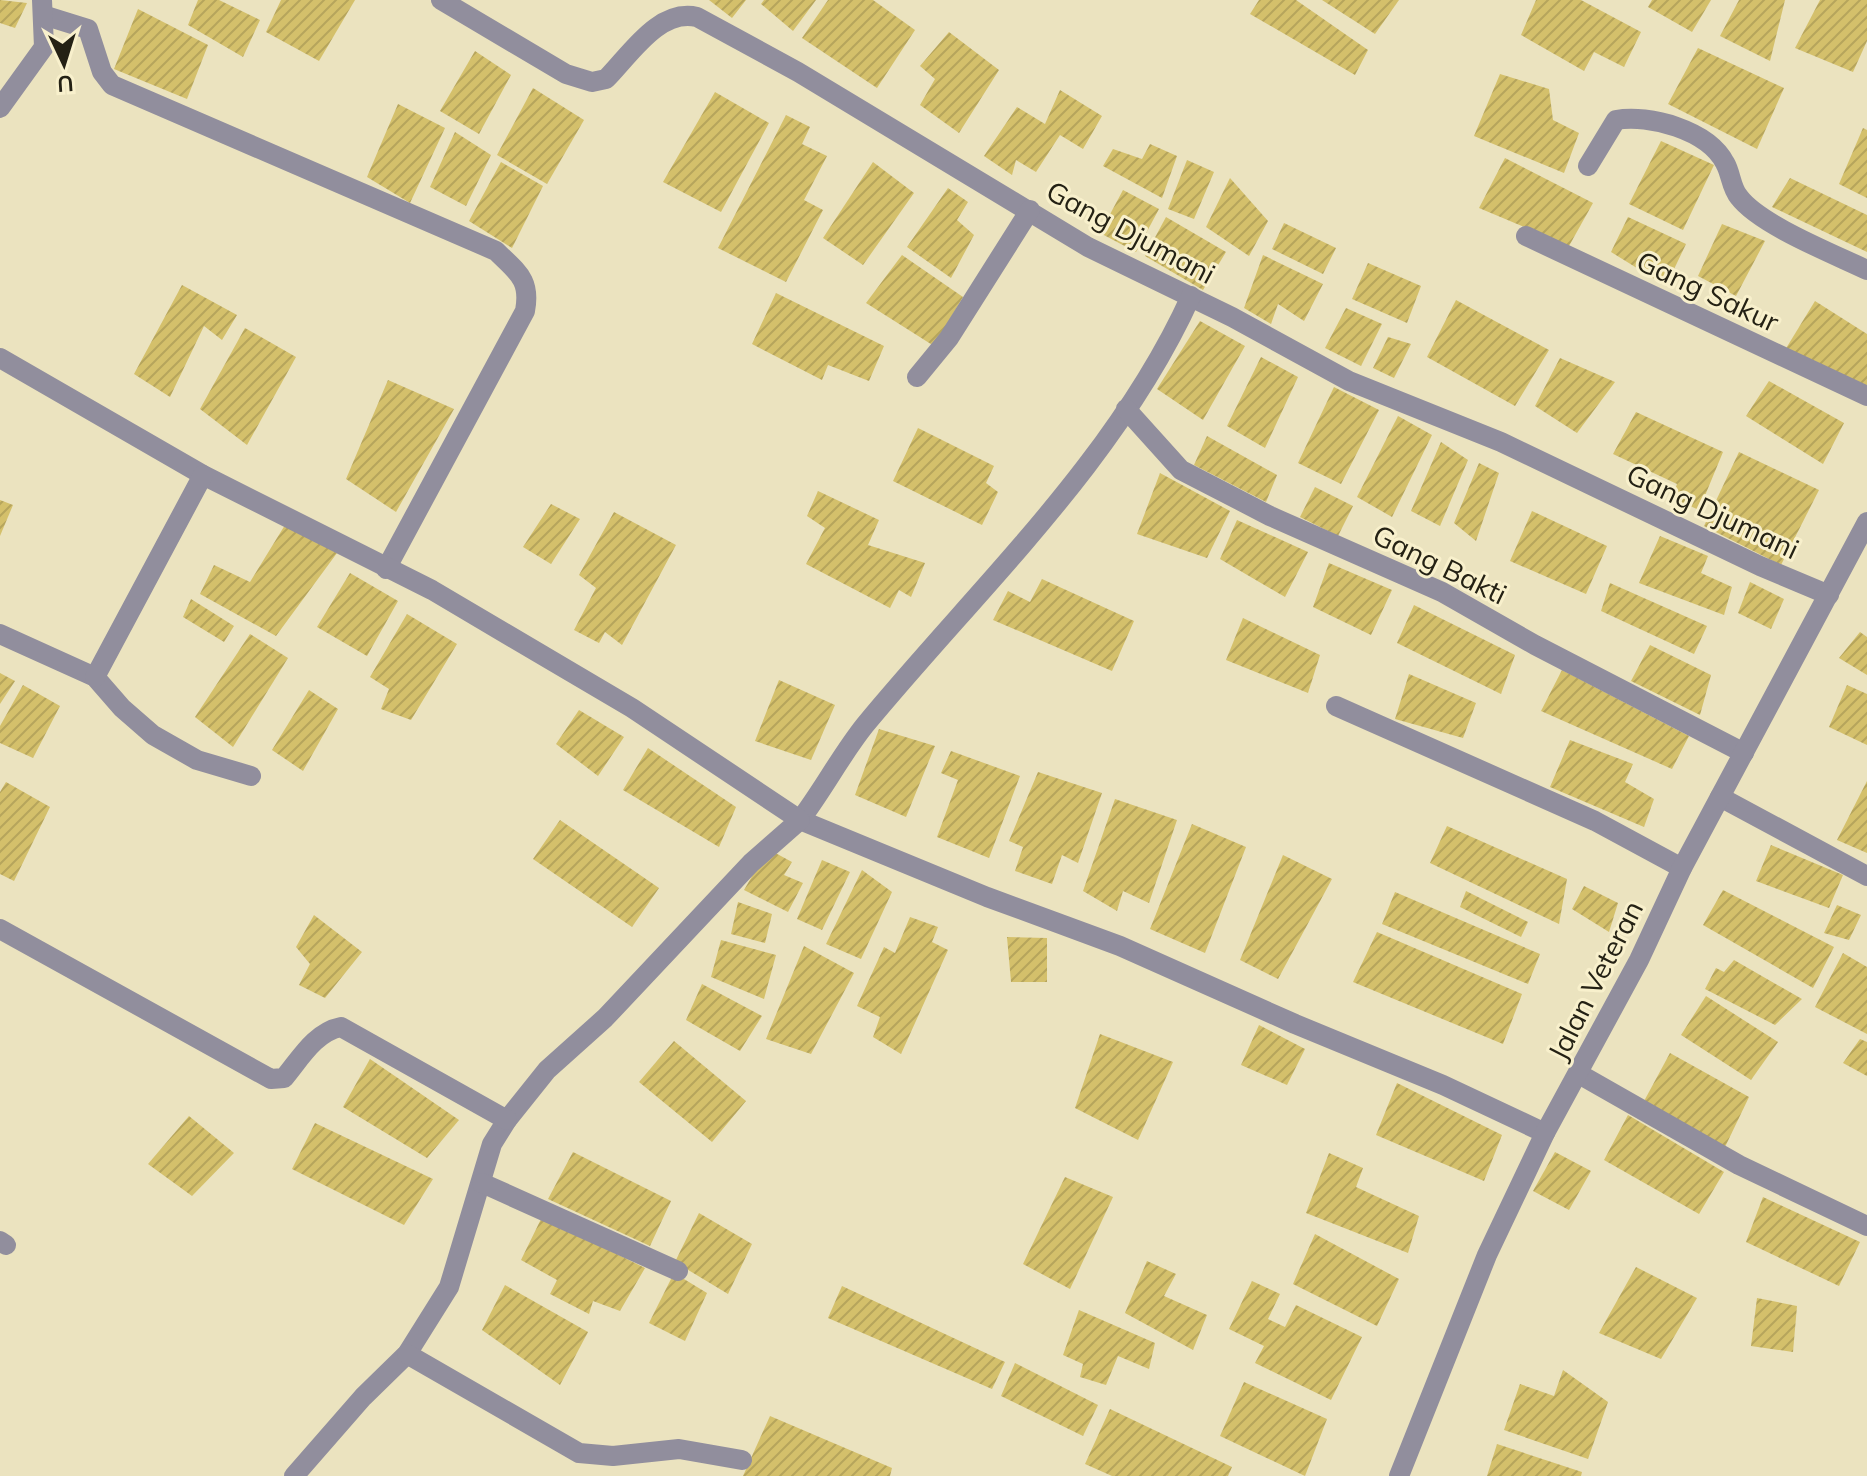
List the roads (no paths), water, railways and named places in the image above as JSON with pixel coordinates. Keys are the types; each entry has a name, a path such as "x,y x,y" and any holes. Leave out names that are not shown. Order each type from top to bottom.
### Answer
{"street":[{"name":"Gang Djumani","path":"441,0 566,74 592,82 606,79 664,20 681,13 697,17 798,72 1088,247 1191,296 1349,381 1501,442 1760,566 1829,595"},
{"path":"0,108 44,47 42,8 88,29 102,72 112,85 496,251 521,276 529,291 525,311 386,569"},
{"path":"1588,166 1616,120 1634,117 1698,136 1724,160 1738,197 1772,223 1867,270"},
{"path":"917,377 949,338 1030,210"},
{"name":"Gang Sakur","path":"1526,236 1867,396"},
{"path":"294,1476 363,1397 407,1354 449,1287 492,1144 507,1120 547,1070 605,1018 751,863 800,820 864,727 1067,492 1170,341 1191,296"},
{"path":"0,358 203,475 432,590 632,708 800,820 987,897 1120,946 1295,1024 1443,1085 1545,1133"},
{"name":"Gang Bakti","path":"1126,409 1181,470 1270,516 1442,592 1535,645 1744,753"},
{"path":"95,677 203,475"},
{"name":"Jalan Veteran","path":"1399,1476 1487,1255 1545,1133 1579,1074 1639,960 1682,868 1867,522"},
{"path":"0,634 95,677 122,708 153,735 197,760 251,776"},
{"path":"1336,706 1581,815 1682,868"},
{"path":"1720,797 1867,876"},
{"path":"0,929 271,1079 284,1078 328,1029 341,1027 507,1120"},
{"path":"1579,1074 1739,1165 1867,1226"},
{"path":"482,1183 678,1271"},
{"path":"407,1354 579,1453 613,1456 679,1449 742,1460"}]}
